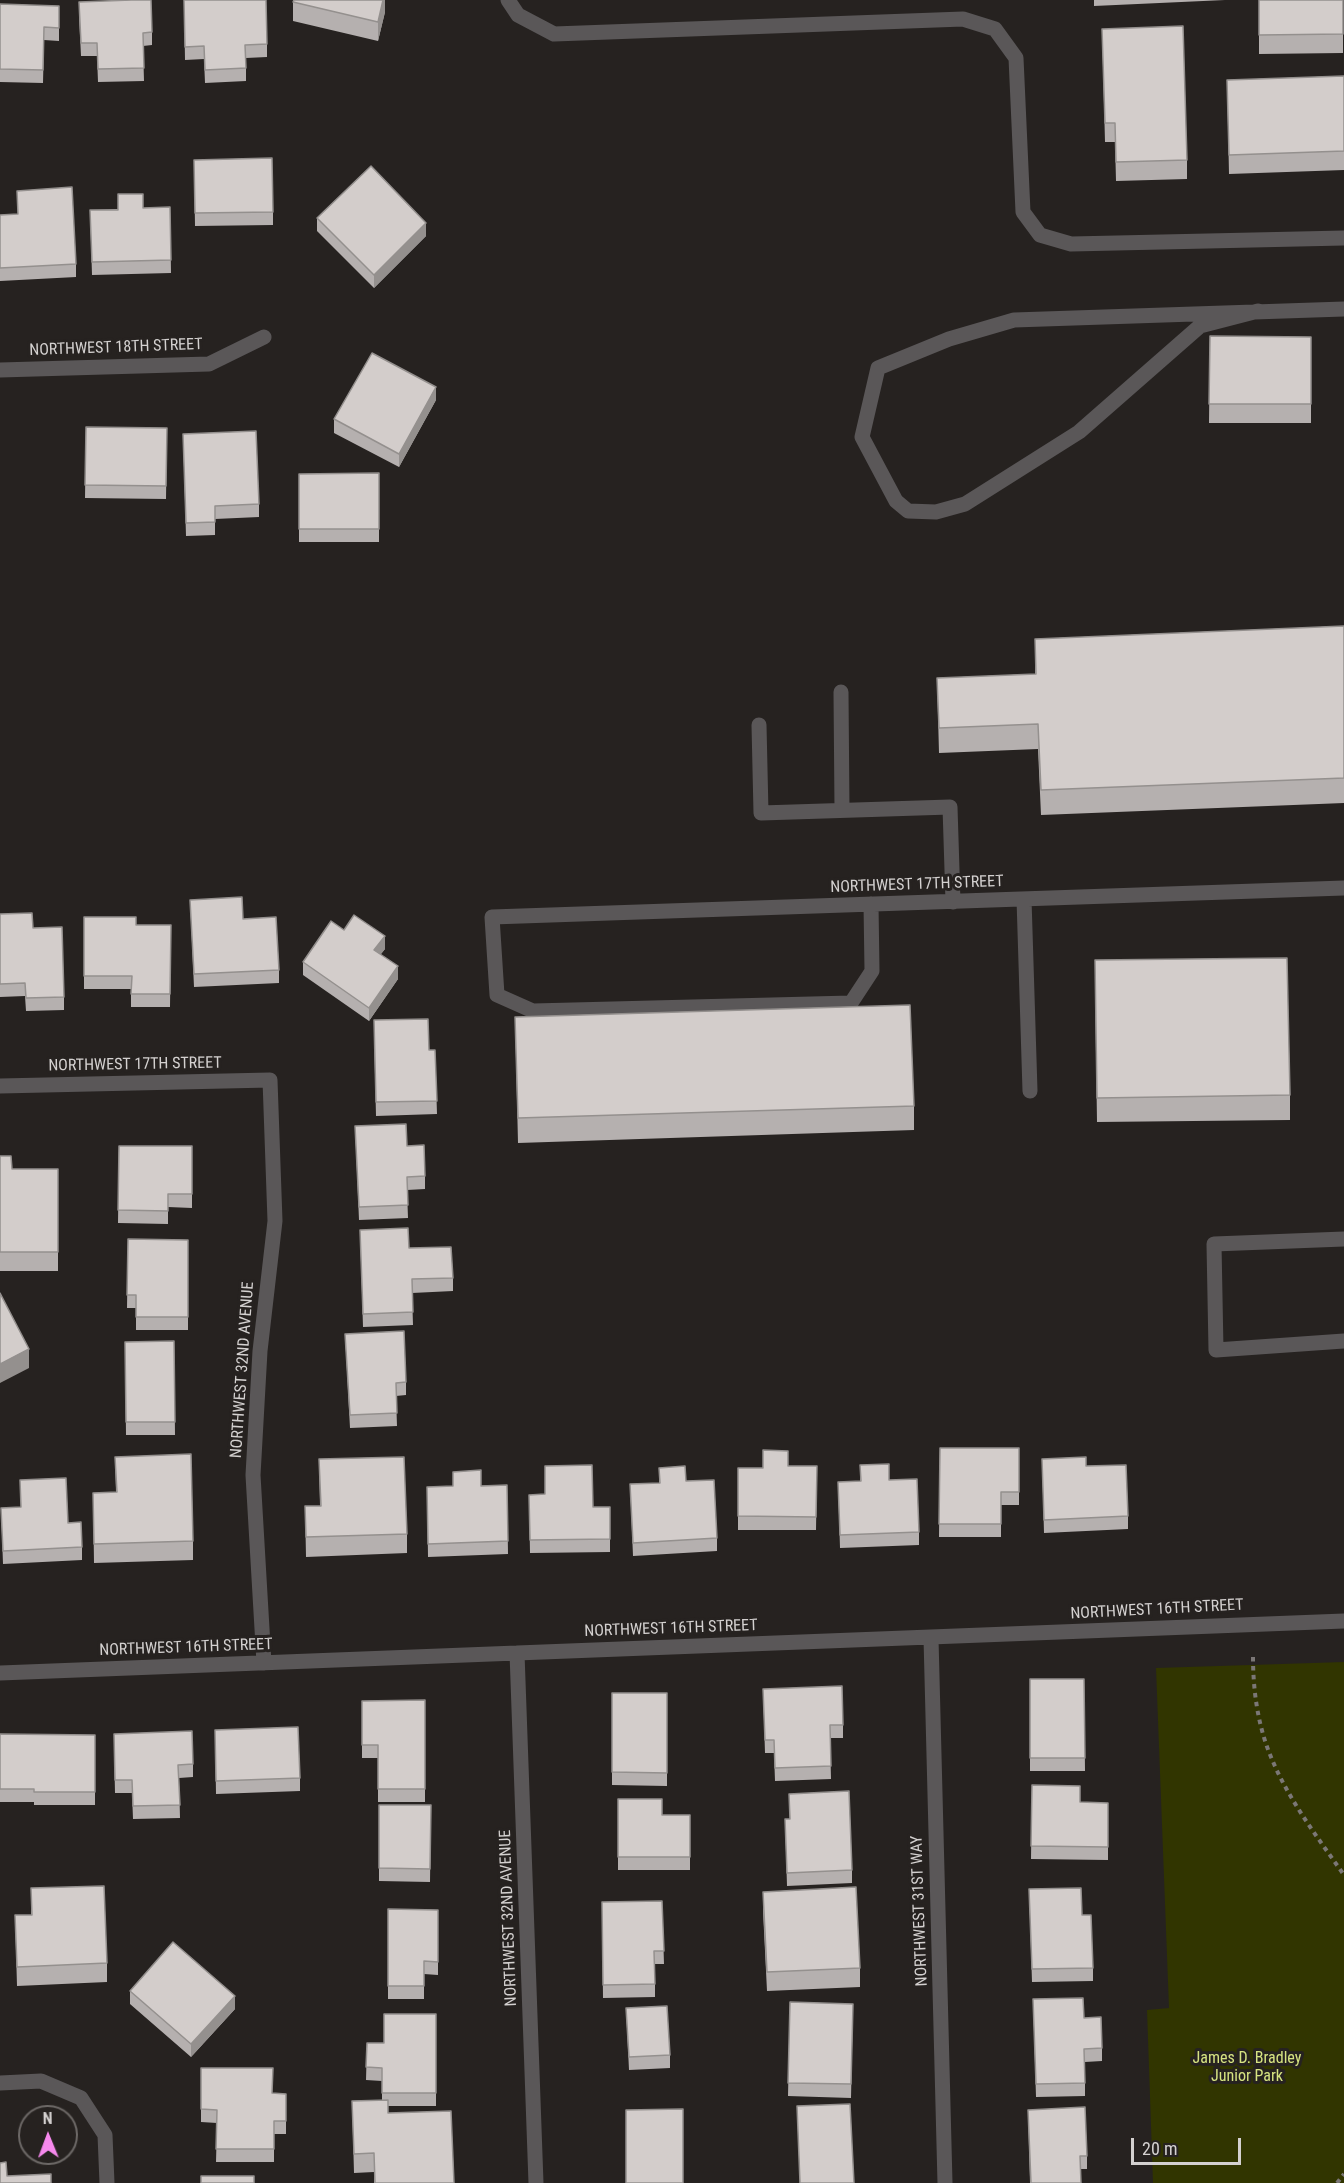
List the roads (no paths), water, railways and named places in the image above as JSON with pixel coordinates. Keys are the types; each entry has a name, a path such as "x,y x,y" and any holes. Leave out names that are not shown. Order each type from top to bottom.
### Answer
{"street":[{"path":"508,0 518,15 554,34 963,19 995,29 1016,58 1023,212 1040,235 1071,244 1344,238"},
{"path":"1258,311 1200,326 1079,432 965,504 936,512 908,511 896,501 862,437 878,368 949,339 1014,320 1258,311 1344,309"},
{"name":"NORTHWEST 18TH STREET","path":"0,370 208,364 264,337"},
{"path":"841,692 842,810"},
{"path":"759,725 761,813 950,807 953,902"},
{"name":"NORTHWEST 17TH STREET","path":"871,904 873,971 850,1003 533,1011 497,995 492,917 871,904 953,902 1344,888"},
{"path":"1024,899 1030,1091"},
{"name":"NORTHWEST 17TH STREET","path":"0,1086 270,1080"},
{"name":"NORTHWEST 32ND AVENUE","path":"264,1662 253,1475 260,1350 275,1221 270,1080"},
{"path":"1344,1239 1214,1244 1216,1350 1344,1341"},
{"name":"NORTHWEST 16TH STREET","path":"0,1673 1344,1621"},
{"name":"NORTHWEST 31ST WAY","path":"931,1638 945,2183"},
{"name":"NORTHWEST 32ND AVENUE","path":"517,1653 536,2183"},
{"path":"0,2083 41,2081 81,2098 105,2136 107,2183"}],"park label":[{"name":"James D. Bradley Junior Park","path":"1247,2068"}]}
